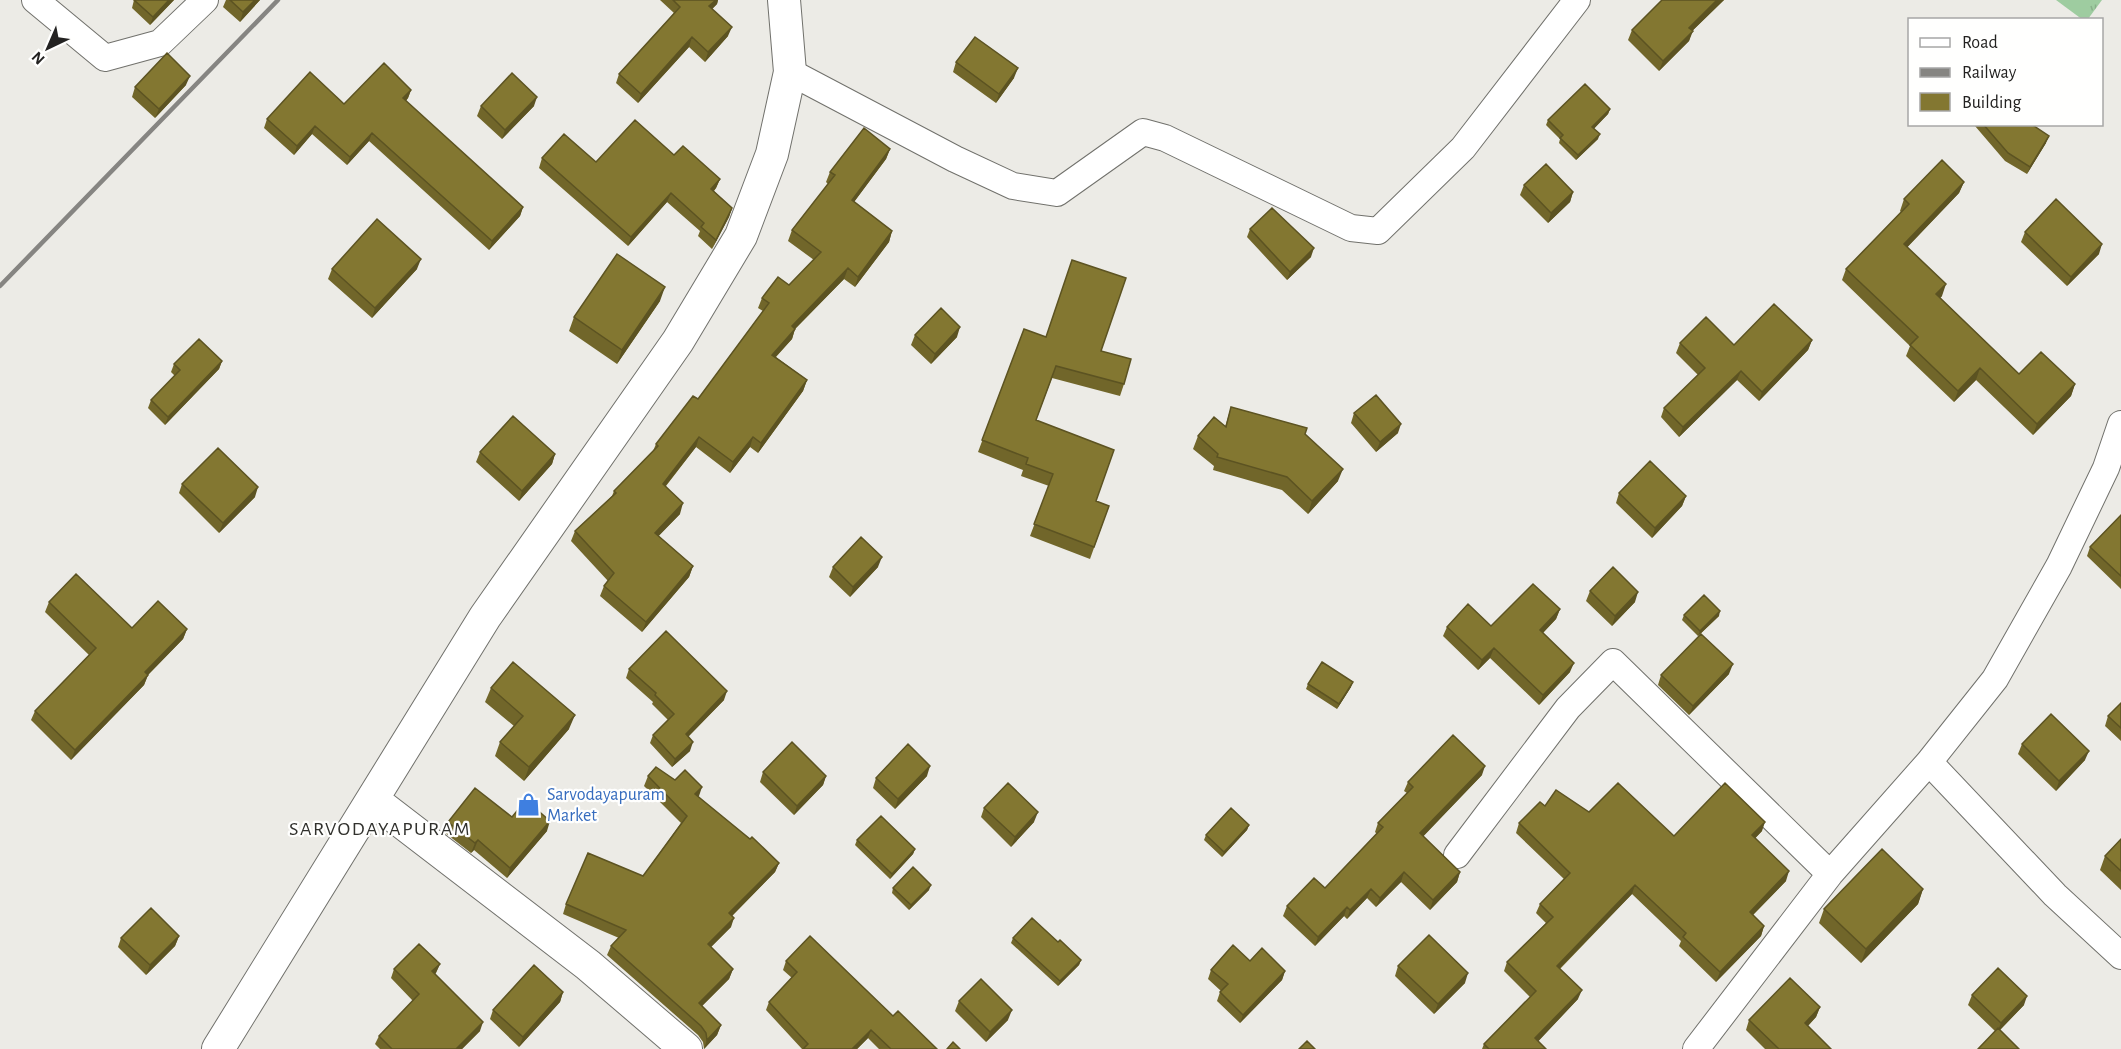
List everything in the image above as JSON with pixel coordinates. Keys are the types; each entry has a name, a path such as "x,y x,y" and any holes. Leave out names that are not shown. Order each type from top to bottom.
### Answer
{"street":[{"path":"34,0 105,58 160,43 205,0"},
{"path":"218,1049 485,617 678,341 741,236 772,154 790,72 784,0"},
{"path":"790,72 955,159 1013,186 1057,193 1143,132 1165,138 1351,228 1378,231 1463,148 1577,0"},
{"path":"1696,1049 1830,874 1929,762 1995,679 2059,566 2106,468 2121,424"},
{"path":"1457,855 1568,708 1613,662 1830,874"},
{"path":"1929,762 2055,896 2121,956"},
{"path":"373,800 588,964 686,1049"}],"green space":[{"path":"2056,0 2102,0 2089,18 2080,18"}],"building":[{"path":"134,0 169,0 153,17"},
{"path":"230,0 255,0 243,12"},
{"path":"673,0 716,0 709,6 732,27 708,52 692,37 641,94 619,74 680,7"},
{"path":"1662,0 1717,0 1689,28 1693,31 1663,61 1632,30"},
{"path":"975,37 1018,68 999,94 956,62"},
{"path":"167,53 190,76 159,109 135,87"},
{"path":"384,63 411,90 403,98 523,207 492,241 372,133 350,157 315,126 297,146 267,119 310,72 344,104"},
{"path":"512,73 537,97 505,130 481,106"},
{"path":"1585,84 1610,109 1592,127 1600,134 1578,155 1560,138 1563,135 1548,120"},
{"path":"635,120 674,155 683,146 720,179 711,189 732,208 716,240 701,227 704,223 671,193 631,237 542,158 564,134 596,162"},
{"path":"1985,126 2034,126 2049,136 2030,167 2008,153"},
{"path":"864,128 890,149 852,200 892,231 858,277 848,268 792,326 795,329 772,355 807,380 761,443 753,437 733,462 699,437 663,484 683,503 655,533 693,566 646,622 604,586 614,573 575,531 616,493 614,491 658,446 656,444 693,396 698,399 769,303 762,298 778,277 789,285 821,252 792,230 835,175 830,172"},
{"path":"1942,160 1964,182 1904,244 1946,284 1936,294 2019,374 2041,352 2075,384 2037,424 1980,368 1958,391 1910,345 1918,337 1846,269 1909,204 1904,199"},
{"path":"1546,164 1573,192 1551,213 1524,185"},
{"path":"2056,199 2102,244 2071,277 2025,232"},
{"path":"1272,208 1314,248 1290,272 1250,229"},
{"path":"377,219 421,259 375,308 332,269"},
{"path":"617,254 665,287 622,350 574,317"},
{"path":"1072,260 1126,278 1101,351 1131,359 1124,384 1056,366 1036,420 1114,450 1096,501 1109,506 1094,547 1034,524 1053,474 1026,464 1028,458 982,440 1024,329 1046,337"},
{"path":"1774,304 1812,340 1762,392 1741,371 1683,427 1664,408 1705,368 1680,343 1706,317 1734,345"},
{"path":"941,308 960,327 935,354 915,335"},
{"path":"199,339 222,361 168,417 151,400 180,370 174,364"},
{"path":"1376,395 1401,424 1380,442 1354,413"},
{"path":"1231,407 1307,428 1305,434 1343,469 1312,501 1287,477 1217,457 1218,454 1198,436 1214,417 1226,427"},
{"path":"513,416 555,454 522,491 480,452"},
{"path":"218,448 258,487 223,523 182,484"},
{"path":"1650,461 1686,496 1655,528 1619,493"},
{"path":"2121,515 2121,576 2090,547"},
{"path":"861,537 882,557 853,587 833,567"},
{"path":"1613,567 1638,592 1615,616 1590,591"},
{"path":"76,574 132,628 158,601 187,629 145,672 148,675 75,750 35,711 96,648 49,602"},
{"path":"1533,584 1560,609 1540,630 1574,663 1543,695 1494,648 1482,660 1447,627 1468,604 1491,626"},
{"path":"1704,595 1720,611 1700,631 1684,615"},
{"path":"666,631 727,691 686,734 693,742 675,759 653,735 674,714 655,695 656,693 629,669"},
{"path":"1701,634 1733,664 1693,706 1661,675"},
{"path":"513,662 575,715 529,767 500,742 523,716 491,688"},
{"path":"1322,662 1353,682 1339,704 1308,684"},
{"path":"2121,703 2121,728 2108,716"},
{"path":"2051,714 2089,751 2059,781 2022,744"},
{"path":"1453,735 1485,766 1420,833 1460,872 1433,900 1404,872 1380,898 1371,889 1350,910 1347,907 1318,937 1287,906 1314,878 1325,888 1383,827 1378,823 1413,787 1408,782"},
{"path":"792,742 826,776 797,806 763,772"},
{"path":"908,744 930,766 898,799 876,778"},
{"path":"656,767 675,780 685,770 702,787 695,794 750,839 752,837 779,863 729,913 734,918 708,944 733,969 699,1003 721,1025 707,1040 706,1033 701,1026 611,946 626,930 566,904 588,853 643,876 687,816 648,776"},
{"path":"1008,783 1038,812 1015,837 984,808"},
{"path":"1618,783 1674,836 1725,783 1765,822 1752,835 1789,871 1750,912 1764,926 1720,972 1683,937 1686,933 1635,885 1557,966 1582,990 1535,1038 1546,1049 1489,1049 1484,1044 1536,991 1507,962 1553,917 1540,904 1570,873 1519,823 1540,802 1545,806 1556,790 1589,812"},
{"path":"475,788 512,817 526,800 550,821 510,868 478,840 475,843 448,822"},
{"path":"1231,808 1249,825 1224,852 1206,835"},
{"path":"881,816 915,849 892,874 857,840"},
{"path":"2121,839 2121,871 2105,856"},
{"path":"1882,849 1923,889 1866,949 1824,909"},
{"path":"913,867 931,885 911,905 893,888"},
{"path":"151,908 179,936 150,965 121,938"},
{"path":"1032,918 1081,960 1060,981 1013,938"},
{"path":"1429,935 1468,973 1438,1004 1398,966"},
{"path":"810,936 893,1016 898,1011 937,1049 891,1049 871,1030 852,1049 803,1049 808,1044 769,1002 797,972 786,961"},
{"path":"419,944 440,964 432,971 483,1022 456,1049 392,1049 379,1036 419,994 394,969"},
{"path":"1233,945 1250,961 1262,948 1285,971 1243,1015 1220,992 1228,984 1211,970"},
{"path":"534,965 563,992 523,1037 493,1010"},
{"path":"1998,968 2027,996 2001,1023 1972,995"},
{"path":"1790,978 1820,1007 1805,1023 1831,1049 1779,1049 1749,1020"},
{"path":"981,979 1012,1010 990,1032 959,1001"},
{"path":"1998,1028 2019,1049 1978,1049"},
{"path":"1307,1041 1315,1049 1299,1049"},
{"path":"953,1042 960,1049 947,1049"}],"railway":[{"path":"0,286 278,0"}],"place":[{"name":"Sarvodayapuram Market","path":"529,804"}],"district":[{"name":"SARVODAYAPURAM","path":"380,828"}]}
